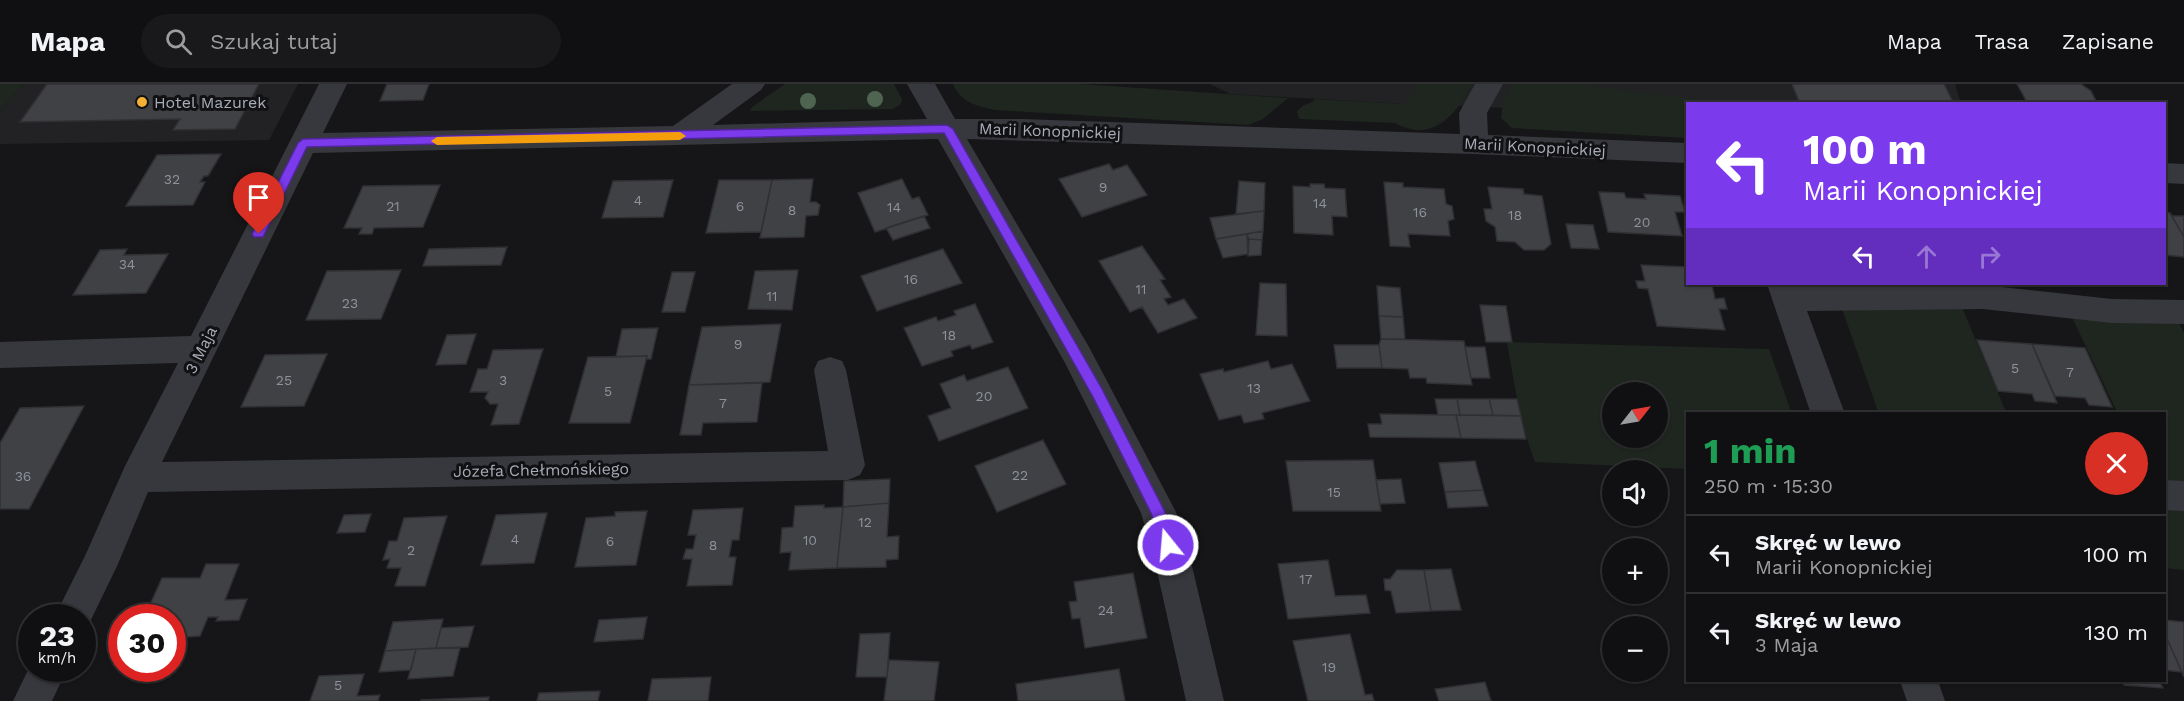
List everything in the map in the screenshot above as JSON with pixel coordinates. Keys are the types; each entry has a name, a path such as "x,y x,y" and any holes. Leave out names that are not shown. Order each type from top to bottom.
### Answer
{"street":[{"name":"3 Maja","path":"80,604 100,564 137,477 333,84"},
{"path":"678,136 751,84"},
{"path":"921,84 1078,356 1158,512 1173,562 1205,701"},
{"path":"1475,144 1473,113 1489,84"},
{"name":"Marii Konopnickiej","path":"303,143 1021,129 1686,153"},
{"path":"2166,173 2184,174"},
{"path":"1827,412 1785,291 1983,297 2112,311 2184,312"},
{"path":"0,355 201,349"},
{"name":"Józefa Chełmońskiego","path":"137,477 848,465 830,370"},
{"path":"2166,495 2184,496"},
{"path":"32,701 42,682"},
{"path":"1919,682 1926,701"}],"shaded area":[{"path":"0,84 24,84 0,111"},
{"path":"24,84 298,84 269,140 0,144 0,111"},
{"path":"785,84 894,84 902,99 901,104 893,109 750,111 752,107"},
{"path":"953,84 1080,84 1288,98 1263,119 1248,125 995,110 965,100"},
{"path":"1210,84 1955,84 1961,102 1686,102 1686,115 1406,104 1230,94"},
{"path":"1419,84 1473,84 1451,115 1432,128 1421,130 1409,129 1395,123 1299,119 1297,111 1313,102 1314,99 1405,104"},
{"path":"1512,84 1578,84 1715,102 1686,102 1686,138 1512,128 1501,118 1503,102"},
{"path":"1961,305 2006,412 1878,412 1841,306"},
{"path":"2070,313 2178,321 2184,333 2184,485 2166,484 2166,412 2117,412"},
{"path":"1507,342 1769,349 1791,412 1686,412 1686,469 1668,468 1668,460 1602,460 1602,465 1535,462 1521,418"},
{"path":"2166,509 2184,510 2184,570 2166,568"}],"building":[{"name":"Hotel Mazurek","path":"47,84 259,84 235,129 173,130 180,119 20,122"},
{"path":"387,84 429,84 423,100 380,101"},
{"path":"1792,84 1944,84 1953,102 1799,102"},
{"path":"2017,84 2081,84 2091,91 2096,101 2096,102 2027,102"},
{"path":"221,154 208,176 204,176 200,182 205,182 193,205 126,206 157,155"},
{"path":"1109,164 1113,170 1127,165 1147,195 1082,217 1059,179"},
{"path":"813,179 810,202 820,205 818,215 806,216 804,237 760,238 772,180"},
{"path":"902,179 912,199 919,197 928,215 875,232 858,193"},
{"path":"673,180 663,217 602,218 613,181"},
{"path":"719,180 772,180 761,232 706,233"},
{"path":"1239,181 1265,183 1264,211 1236,214"},
{"path":"1384,182 1403,183 1403,187 1444,189 1446,204 1452,206 1454,219 1448,221 1450,236 1408,234 1410,247 1390,246"},
{"path":"1310,184 1324,184 1325,188 1345,189 1347,217 1332,216 1333,235 1294,233 1293,186 1310,187"},
{"path":"440,185 423,227 374,228 372,234 359,234 362,228 344,228 363,186"},
{"path":"1488,187 1523,189 1524,194 1542,196 1551,244 1544,250 1524,250 1515,242 1497,241 1495,227 1486,221 1484,209 1492,209"},
{"path":"1599,192 1624,193 1626,198 1646,199 1644,194 1680,196 1685,212 1675,212 1682,236 1608,232"},
{"path":"1264,211 1263,231 1216,239 1210,218"},
{"path":"2166,212 2170,213 2184,237 2184,257 2166,255"},
{"path":"924,216 930,228 893,240 886,228"},
{"path":"2172,216 2184,216 2184,237"},
{"path":"1566,224 1593,225 1599,249 1571,248"},
{"path":"1263,231 1262,240 1249,239 1247,234"},
{"path":"1247,234 1248,254 1223,258 1216,239"},
{"path":"1249,239 1262,240 1261,255 1248,256"},
{"path":"1142,246 1165,279 1160,280 1171,297 1164,299 1168,305 1184,299 1197,318 1158,333 1142,307 1130,312 1099,261"},
{"path":"507,247 501,265 423,266 429,249"},
{"path":"127,249 124,255 168,254 146,293 73,295 100,250"},
{"path":"943,249 962,283 877,311 861,276"},
{"path":"1641,265 1686,267 1686,285 1712,285 1715,299 1724,298 1727,309 1719,309 1725,330 1657,326 1648,289 1638,288 1636,281 1645,281"},
{"path":"401,270 381,319 306,320 327,271"},
{"path":"798,270 792,310 748,309 755,271"},
{"path":"672,272 695,272 685,312 662,312"},
{"path":"1260,283 1286,284 1287,336 1256,335"},
{"path":"1377,286 1400,288 1403,317 1379,316"},
{"path":"975,304 993,342 972,349 970,345 951,351 953,356 922,366 904,328 936,317 938,321 956,315 954,311"},
{"path":"1480,305 1506,306 1512,342 1486,342"},
{"path":"1379,316 1403,317 1405,339 1381,339"},
{"path":"781,324 770,382 689,385 702,327"},
{"path":"658,328 651,359 646,359 647,356 616,357 622,329"},
{"path":"476,334 466,364 436,365 447,335"},
{"path":"1381,339 1464,341 1472,385 1427,383 1426,378 1410,378 1408,369 1382,368 1379,345"},
{"path":"1977,340 2032,344 2057,403 2035,401 2032,394 1998,391"},
{"path":"2032,344 2085,348 2112,407 2089,405 2085,398 2055,396"},
{"path":"1334,345 1379,345 1382,368 1337,368"},
{"path":"1465,347 1485,347 1490,378 1471,378"},
{"path":"543,349 519,424 491,425 498,404 490,404 485,398 488,392 470,392 478,369 487,369 493,350"},
{"path":"327,354 304,406 241,407 265,355"},
{"path":"647,356 630,423 569,423 588,357"},
{"path":"1268,361 1271,369 1292,364 1310,401 1262,413 1264,419 1244,423 1241,415 1219,420 1200,374 1223,369 1224,372"},
{"path":"1008,367 1028,408 939,441 928,416 951,408 940,384 964,375 967,381"},
{"path":"762,383 757,422 703,423 701,435 680,435 689,385"},
{"path":"1435,399 1457,399 1460,415 1438,415"},
{"path":"1457,399 1489,399 1493,415 1460,415"},
{"path":"1489,399 1517,399 1521,416 1493,415"},
{"path":"84,406 29,509 0,509 0,443 20,408"},
{"path":"1380,414 1456,415 1461,438 1370,437 1368,424 1382,424"},
{"path":"1456,415 1521,416 1526,439 1461,438"},
{"path":"1043,440 1066,484 997,512 975,466"},
{"path":"1373,460 1381,511 1293,511 1286,461"},
{"path":"1475,461 1483,490 1445,492 1439,463"},
{"path":"890,479 889,503 843,507 844,481"},
{"path":"1401,479 1405,503 1380,504 1376,480"},
{"path":"1483,490 1488,506 1448,508 1445,492"},
{"path":"889,503 887,537 899,536 898,559 886,560 886,567 837,568 843,507"},
{"path":"824,505 824,508 843,507 837,568 789,570 791,552 780,553 782,528 793,527 795,506"},
{"path":"743,508 739,540 732,540 729,557 736,557 732,585 687,586 692,559 683,559 686,549 693,549 696,535 688,535 693,510"},
{"path":"647,511 636,565 575,567 586,518 615,516 615,512"},
{"path":"547,513 534,563 481,565 496,515"},
{"path":"371,514 365,532 337,533 344,515"},
{"path":"447,516 425,586 395,586 401,568 387,568 390,559 383,560 389,541 397,541 404,518"},
{"path":"1328,560 1335,596 1366,595 1370,613 1288,619 1278,564"},
{"path":"206,564 239,564 225,600 247,599 239,620 216,621 218,617 208,617 200,636 186,637 186,604 150,604 162,578 200,578"},
{"path":"1451,569 1461,610 1431,611 1424,570"},
{"path":"1397,570 1424,570 1431,611 1396,613 1391,591 1385,590 1384,579 1390,579"},
{"path":"1133,573 1147,638 1085,648 1080,618 1072,619 1069,602 1077,601 1074,582"},
{"path":"647,617 643,639 594,642 599,620"},
{"path":"443,619 436,648 385,651 393,622"},
{"path":"2166,620 2184,622 2184,677 2166,636"},
{"path":"474,626 468,647 436,648 441,628"},
{"path":"890,633 887,677 856,677 860,634"},
{"path":"1350,634 1365,695 1372,694 1374,701 1308,701 1293,641"},
{"path":"2166,636 2182,672 2166,670"},
{"path":"460,648 453,676 408,679 416,649"},
{"path":"416,649 411,670 379,672 385,651"},
{"path":"889,660 939,662 934,701 884,701"},
{"path":"1119,669 1125,701 1018,701 1016,684"},
{"path":"364,674 357,696 380,695 378,701 310,701 319,676"},
{"path":"711,677 708,701 648,701 652,679"},
{"path":"1485,682 1491,701 1439,701 1435,689"},
{"path":"1736,682 1817,682 1817,683"},
{"path":"2123,682 2160,682 2163,688 2124,685"},
{"path":"600,691 598,701 537,701 539,693"},
{"path":"489,697 488,701 421,701 421,700"}],"slow traffic":[{"path":"437,141 680,136"}],"place":[{"name":"Hotel Mazurek","path":"142,102"}],"route":[{"path":"259,234 303,143 947,129 1098,393 1158,512 1168,545"}]}
